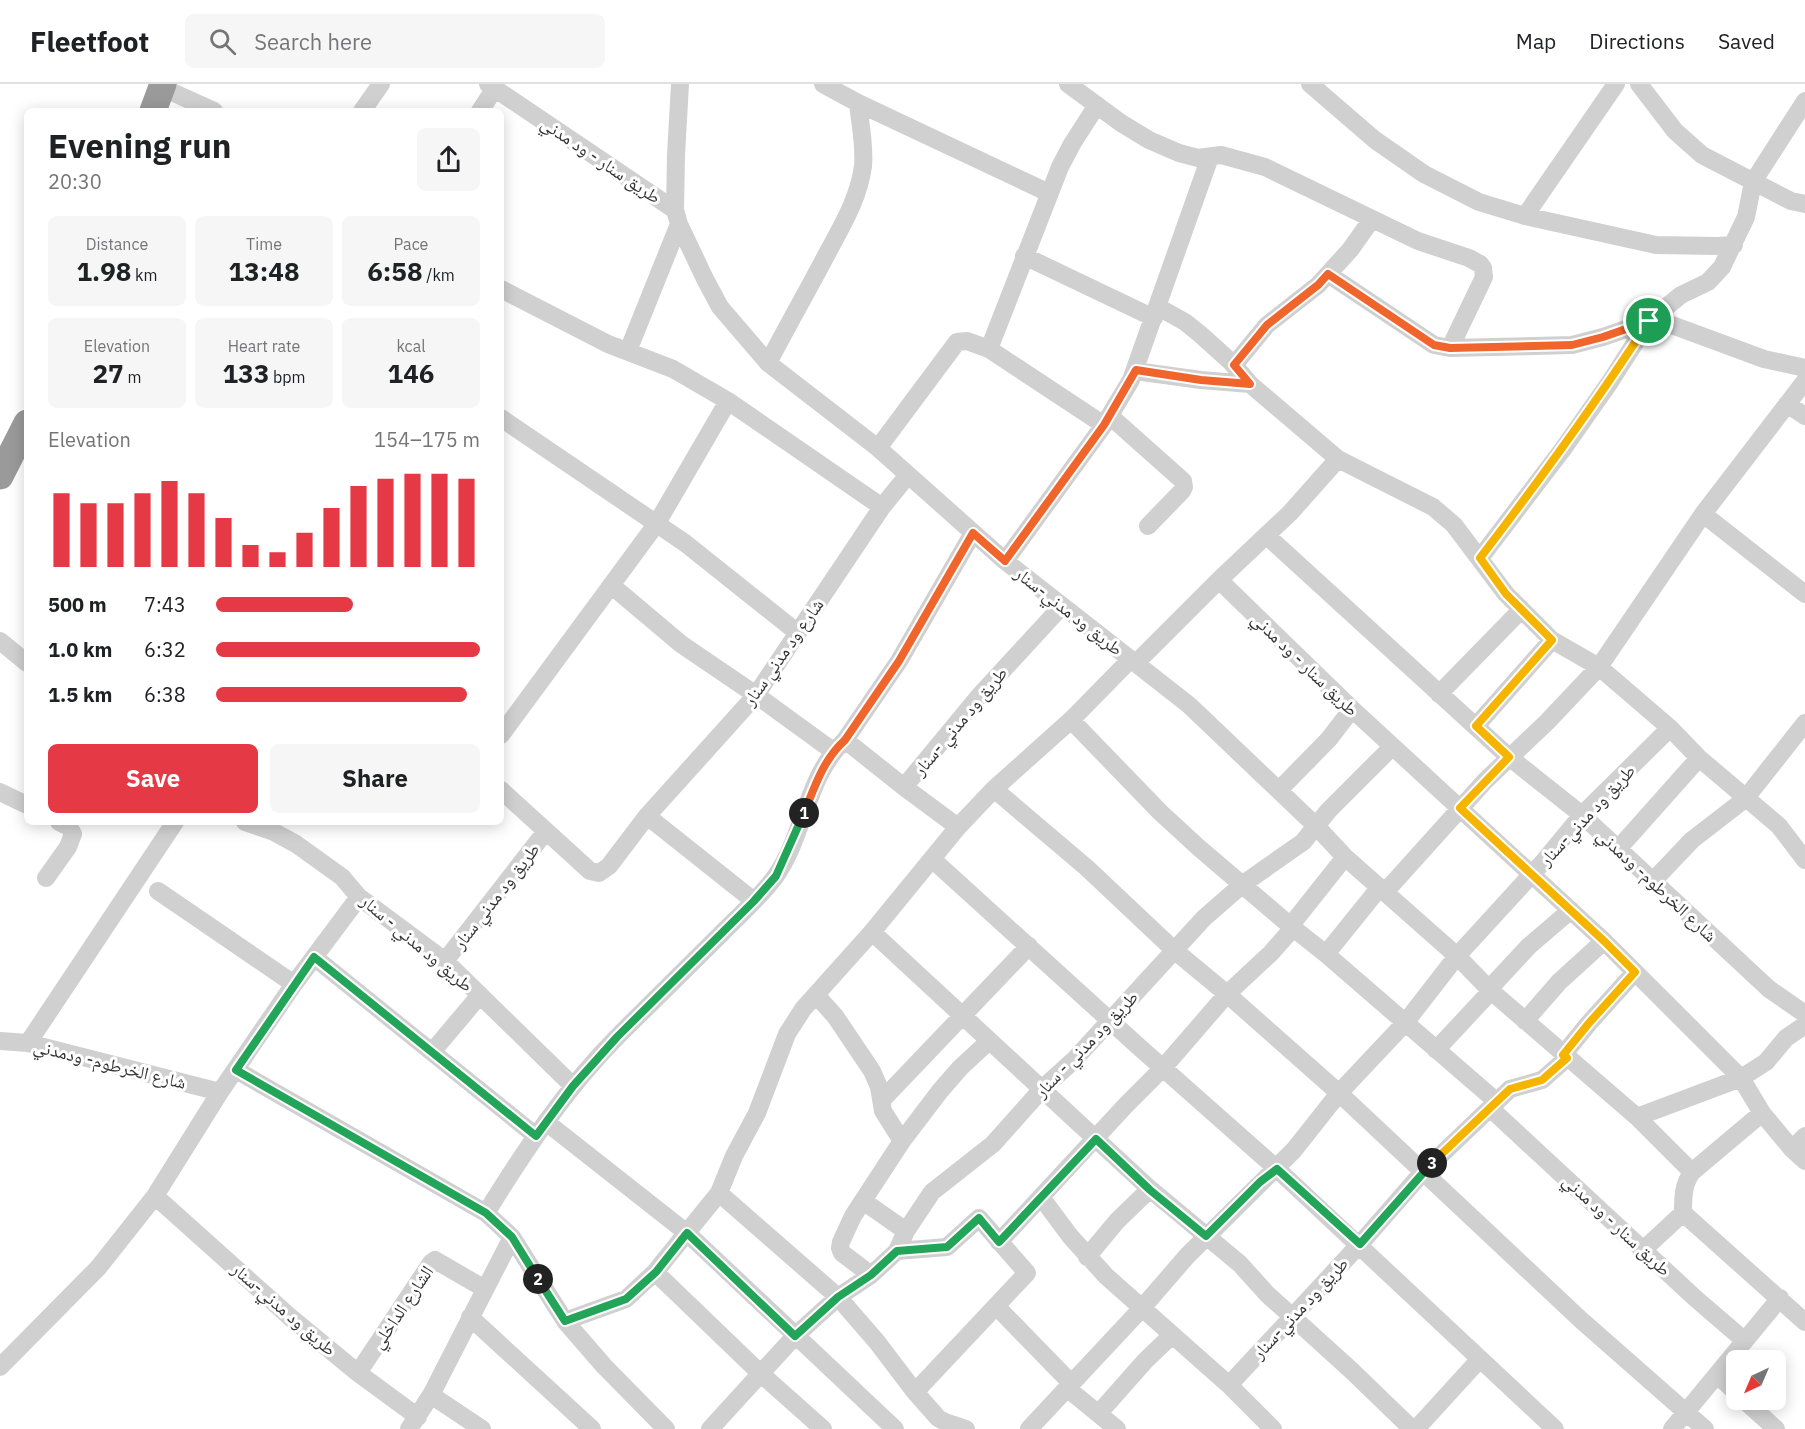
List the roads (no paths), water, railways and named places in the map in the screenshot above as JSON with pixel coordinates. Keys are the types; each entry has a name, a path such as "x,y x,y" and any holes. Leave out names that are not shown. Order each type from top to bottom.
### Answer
{"highway":[{"path":"0,476 24,429"}],"street":[{"path":"364,108 381,84"},
{"path":"628,351 677,217 676,155 680,84"},
{"path":"824,84 858,103 1048,193"},
{"path":"1068,84 1120,123 1149,140 1189,156 1198,158 1221,155 1265,167 1418,241 1480,264 1484,277 1450,348"},
{"path":"1310,84 1375,140 1424,174 1479,202 1525,216 1656,245 1734,245"},
{"path":"1525,216 1616,84"},
{"path":"1639,84 1675,130 1702,155 1791,201 1805,204"},
{"path":"481,108 491,86"},
{"name":"طريق سنار - ود مدني","path":"491,86 677,217"},
{"path":"159,94 204,108"},
{"path":"1480,558 1563,448 1649,321 1681,295 1708,282 1722,267 1746,217 1753,182 1805,101"},
{"path":"768,363 850,211 859,188 863,165 858,103"},
{"path":"989,349 1048,193 1072,144 1097,105"},
{"path":"1005,561 1107,421 1136,370 1210,157"},
{"name":"طريق ود مدني-سنار","path":"677,217 720,307 768,363 878,447 1005,561 1189,705 1316,825 1345,857 1457,956 1490,990 1637,1117 1692,1172"},
{"path":"1234,365 1267,325 1318,285 1350,250 1372,219"},
{"path":"1024,256 1185,322 1234,365 1250,384 1338,459 1432,507 1455,525 1521,610 1552,640 1599,666 1670,728 1699,758 1745,799 1779,826 1805,860"},
{"path":"1328,274 1434,345 1450,348 1572,345 1649,321 1661,321 1764,359 1805,368"},
{"path":"504,291 583,332 673,369 728,401 882,507"},
{"path":"878,447 957,342 967,340 989,349 1107,421 1184,482 1182,491 1148,526"},
{"path":"1136,370 1201,380 1250,384"},
{"path":"1326,954 1383,889 1599,666 1703,514 1805,381"},
{"path":"504,731 657,523 728,401"},
{"path":"1787,404 1805,416"},
{"path":"504,420 657,523 729,576 798,633"},
{"path":"565,1321 626,1299 656,1272 719,1193 734,1156 757,1113 793,1022 872,932 958,827 994,789 1267,536 1338,459"},
{"name":"شارع ود مدني سنار","path":"546,831 590,871 599,873 609,866 647,816 756,694 882,507 908,475"},
{"path":"1703,514 1805,594"},
{"path":"486,1213 541,1129 573,1086 617,1037 754,901 776,876 824,766 899,661 973,533"},
{"name":"شارع الخرطوم- ودمدني","path":"1267,536 1509,757 1582,815 1769,989 1805,1014"},
{"name":"طريق سنار - ود مدني","path":"1219,580 1352,710 1604,941 1741,1078"},
{"path":"611,585 681,644 904,787"},
{"name":"طريق ود مدني -سنار","path":"958,827 904,787 980,695 1062,606"},
{"path":"1439,694 1521,610"},
{"path":"1476,726 1552,640"},
{"path":"0,642 24,661"},
{"path":"1279,790 1329,739 1352,710"},
{"path":"1071,720 1160,812 1198,847 1436,1050 1493,1105"},
{"path":"1653,881 1692,840 1745,799 1805,723"},
{"name":"طريق ود مدني-سنار","path":"1070,1387 1206,1236 1260,1182 1277,1169 1339,1094 1405,1023 1457,956 1582,815 1670,728"},
{"path":"1316,825 1392,747"},
{"path":"1618,849 1699,758"},
{"path":"994,789 1087,868 1174,950 1339,1094 1581,1320 1705,1429"},
{"path":"0,792 24,804"},
{"path":"504,793 546,831"},
{"path":"647,816 754,901"},
{"path":"46,878 68,847 73,834 65,825"},
{"path":"28,1043 173,825"},
{"name":"طريق ود مدني - سنار","path":"253,825 274,832 296,844 342,877 359,897 445,961 573,1086"},
{"name":"طريق ود مدني - سنار","path":"871,1275 897,1251 906,1231 932,1192 993,1144 1043,1088 1074,1060 1111,1021 1204,918 1243,884 1303,842 1316,825"},
{"name":"طريق ود مدني سنار","path":"445,961 546,831"},
{"path":"999,1242 1163,1068 1227,994 1248,976 1293,928 1295,920 1345,857"},
{"path":"932,859 1360,1244 1479,1360 1555,1429"},
{"path":"158,891 294,984"},
{"path":"0,1367 98,1268 155,1196 220,1092 294,984 359,897"},
{"path":"1436,1050 1529,946 1570,910"},
{"path":"872,932 988,1042 1043,1088 1150,1190 1240,1264 1267,1294 1414,1429 1479,1360"},
{"path":"1525,1021 1559,982 1604,941"},
{"path":"882,1100 1029,946"},
{"path":"314,957 432,1052 687,1233 895,1429"},
{"path":"1565,1056 1589,1023 1635,972"},
{"path":"816,995 839,1022 872,1071 879,1087 884,1111 902,1141"},
{"path":"432,1052 480,996"},
{"path":"1637,1117 1741,1078 1766,1062 1786,1038 1805,1025"},
{"name":"شارع الخرطوم- ودمدني","path":"0,1041 28,1043 220,1092"},
{"path":"712,1428 795,1336 838,1297 871,1275 842,1253 840,1248 853,1216 902,1141 940,1091 960,1068 988,1042"},
{"name":"طريق ود مدني-سنار","path":"1228,1385 1360,1244 1422,1173 1510,1089 1542,1080 1565,1056"},
{"path":"236,1070 486,1213 512,1237 565,1321 604,1366 666,1429"},
{"path":"1741,1078 1762,1113 1801,1149"},
{"name":"طريق سنار - ود مدني","path":"1493,1105 1643,1250 1745,1341"},
{"path":"1643,1250 1683,1213 1683,1192 1692,1172 1762,1113"},
{"path":"1087,1257 1117,1221 1150,1190"},
{"path":"719,1193 838,1297 877,1342 915,1392 933,1424 966,1429"},
{"name":"طريق ود مدني-سنار","path":"155,1196 413,1423 430,1395 512,1237"},
{"path":"1041,1197 1087,1257 1274,1429"},
{"path":"863,1201 906,1231"},
{"path":"1683,1213 1805,1322"},
{"path":"897,1251 947,1247 979,1218 1027,1273 915,1392"},
{"name":"الشارع الداخلي","path":"358,1373 435,1260 485,1289"},
{"path":"656,1272 760,1373 823,1429"},
{"path":"1672,1429 1780,1298"},
{"path":"997,1307 1070,1387 1117,1429"},
{"path":"470,1317 592,1429"},
{"path":"1099,1413 1145,1361 1172,1335"},
{"path":"1718,1375 1726,1383"},
{"path":"1029,1429 1070,1387"},
{"path":"430,1395 482,1429"},
{"path":"1755,1410 1776,1429"}]}
